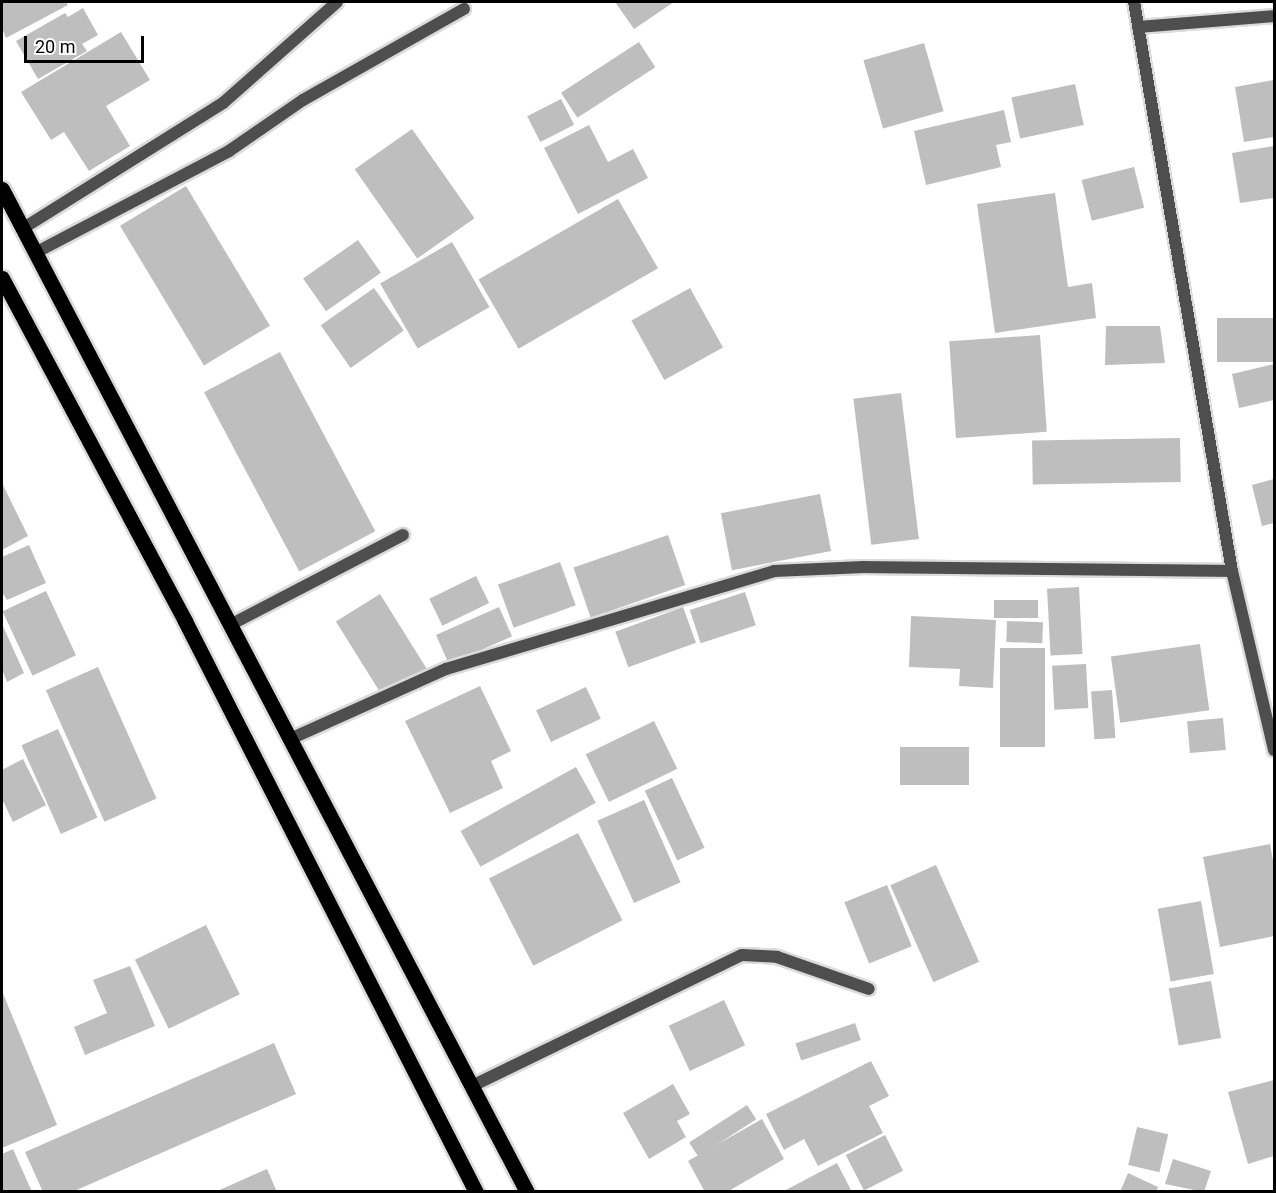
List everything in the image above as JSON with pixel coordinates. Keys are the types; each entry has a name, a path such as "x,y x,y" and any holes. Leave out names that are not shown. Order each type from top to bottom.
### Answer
{"main road":[{"path":"2,189 527,1191"},
{"path":"2,278 185,621 476,1191"}],"street":[{"path":"22,228 223,103 337,2"},
{"path":"1134,2 1233,571 1275,750"},
{"path":"35,253 229,151 303,100 464,9"},
{"path":"1138,27 1275,16"},
{"path":"230,625 403,535"},
{"path":"290,739 446,669 774,571 864,567 1233,571"},
{"path":"472,1086 742,955 777,957 870,989"}],"building":[{"path":"2,2 66,2 68,5 6,38 2,28"},
{"path":"615,2 674,2 634,29"},
{"path":"83,8 98,35 82,44 87,51 38,79 16,41 65,13 68,17"},
{"path":"121,32 150,80 106,106 130,146 89,171 64,132 51,140 21,92"},
{"path":"639,42 655,67 577,118 561,93"},
{"path":"924,43 944,111 883,129 863,60"},
{"path":"1274,80 1274,137 1244,142 1235,87"},
{"path":"1075,84 1084,125 1020,139 1011,98"},
{"path":"561,99 574,125 540,142 527,116"},
{"path":"1004,110 1011,142 996,145 1001,167 926,185 914,131"},
{"path":"589,125 608,162 633,149 648,178 578,214 544,148"},
{"path":"412,129 475,218 417,258 355,169"},
{"path":"1274,146 1274,198 1240,203 1232,153"},
{"path":"1134,167 1144,208 1092,221 1082,180"},
{"path":"186,186 270,326 204,365 120,226"},
{"path":"1055,193 1068,287 1092,283 1096,318 995,333 977,204"},
{"path":"618,199 658,268 519,349 479,280"},
{"path":"358,240 381,273 326,311 303,278"},
{"path":"452,242 490,307 418,348 380,284"},
{"path":"374,288 404,331 351,368 321,325"},
{"path":"690,288 723,347 664,380 631,320"},
{"path":"1217,318 1274,318 1274,362 1217,362"},
{"path":"1106,326 1160,326 1165,363 1105,365"},
{"path":"1040,335 1047,432 956,438 949,341"},
{"path":"280,352 375,531 299,572 204,392"},
{"path":"1274,364 1274,400 1239,408 1232,374"},
{"path":"901,393 919,539 871,545 853,399"},
{"path":"1180,438 1181,482 1033,485 1032,441"},
{"path":"1274,479 1274,523 1262,526 1252,485"},
{"path":"2,483 28,536 2,550"},
{"path":"820,494 831,551 732,570 721,513"},
{"path":"668,535 685,585 591,618 573,568"},
{"path":"29,545 46,583 7,600 2,592 2,557"},
{"path":"560,562 576,605 514,628 498,585"},
{"path":"476,576 489,603 442,626 429,599"},
{"path":"1079,587 1083,654 1051,656 1047,589"},
{"path":"46,591 76,655 33,676 2,611"},
{"path":"745,592 756,625 701,643 690,610"},
{"path":"380,594 427,669 383,697 336,622"},
{"path":"994,600 1038,600 1038,618 994,618"},
{"path":"499,607 512,636 449,664 436,635"},
{"path":"683,607 696,643 628,667 615,632"},
{"path":"911,616 996,620 993,688 959,686 960,669 909,667"},
{"path":"1007,621 1043,622 1042,643 1006,642"},
{"path":"2,624 24,673 7,682 2,669"},
{"path":"1200,644 1209,710 1120,723 1111,657"},
{"path":"1000,648 1045,648 1045,747 1000,747"},
{"path":"1086,664 1088,708 1054,710 1052,666"},
{"path":"98,667 157,799 104,822 46,690"},
{"path":"480,686 511,751 491,761 503,788 450,813 405,721"},
{"path":"586,687 601,719 551,742 536,710"},
{"path":"1112,690 1115,738 1094,739 1091,691"},
{"path":"1223,718 1226,750 1190,753 1187,721"},
{"path":"654,721 677,769 609,802 586,754"},
{"path":"58,729 97,818 61,834 21,745"},
{"path":"900,747 969,747 969,785 900,785"},
{"path":"23,759 46,805 13,822 2,799 2,770"},
{"path":"576,767 596,803 480,867 461,831"},
{"path":"672,778 705,848 677,860 645,791"},
{"path":"644,800 681,882 634,903 597,821"},
{"path":"578,833 622,920 533,966 489,878"},
{"path":"1270,844 1274,867 1274,936 1220,947 1203,857"},
{"path":"936,865 979,962 933,982 890,885"},
{"path":"887,885 912,946 869,963 844,902"},
{"path":"1201,901 1214,974 1171,982 1158,909"},
{"path":"206,925 240,994 169,1029 135,960"},
{"path":"130,966 155,1026 85,1055 74,1027 107,1013 93,980"},
{"path":"1211,981 1221,1038 1179,1046 1169,988"},
{"path":"2,991 57,1125 2,1148"},
{"path":"724,1000 745,1045 690,1071 669,1026"},
{"path":"855,1023 861,1040 801,1061 795,1044"},
{"path":"274,1043 296,1094 72,1192 43,1192 25,1152"},
{"path":"871,1061 889,1096 869,1106 883,1133 818,1166 804,1139 784,1150 766,1114"},
{"path":"1274,1080 1274,1156 1248,1164 1228,1092"},
{"path":"673,1084 690,1114 677,1121 686,1137 649,1159 623,1113"},
{"path":"747,1105 756,1119 698,1157 689,1143"},
{"path":"762,1119 784,1159 727,1192 705,1192 688,1161"},
{"path":"1137,1127 1168,1134 1159,1172 1128,1165"},
{"path":"885,1135 903,1171 864,1191 846,1155"},
{"path":"13,1149 32,1192 2,1192 2,1154"},
{"path":"1173,1159 1211,1171 1204,1192 1165,1184"},
{"path":"837,1163 852,1192 782,1192"},
{"path":"267,1169 277,1192 215,1192"},
{"path":"1128,1173 1158,1187 1156,1192 1120,1192"}]}
